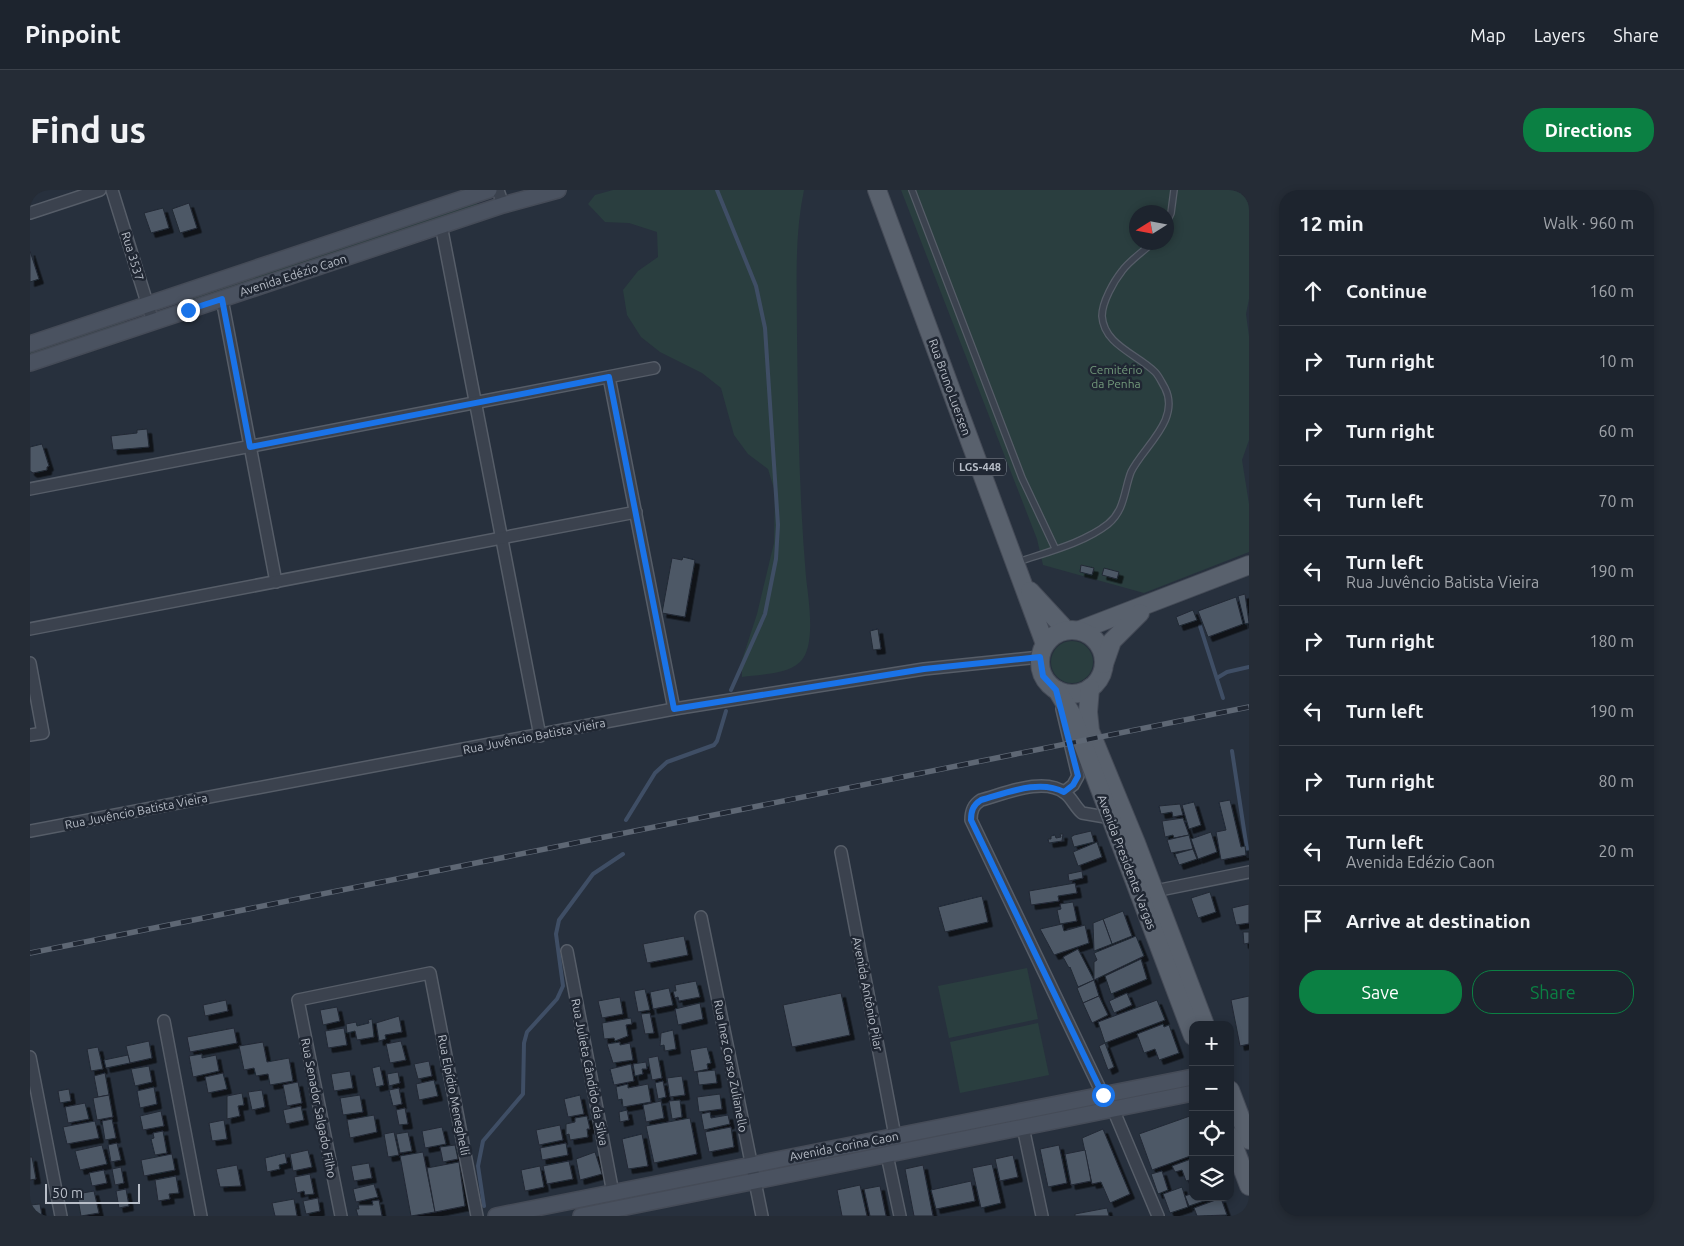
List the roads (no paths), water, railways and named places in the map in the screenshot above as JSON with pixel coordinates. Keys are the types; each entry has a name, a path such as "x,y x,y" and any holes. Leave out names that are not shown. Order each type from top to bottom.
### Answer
{"main road":[{"name":"Avenida Edézio Caon","path":"30,344 489,190"},
{"name":"Avenida Edézio Caon","path":"30,363 441,225 558,190"},
{"name":"Rua Bruno Luersen","path":"877,190 1016,563 1042,650"},
{"path":"1147,606 1112,641 1097,682 1090,688 1074,694 1056,690 1043,676 1042,650 1050,637 1147,606 1249,565"},
{"name":"Rua Bruno Luersen","path":"1023,583 1073,630"},
{"path":"1073,630 1096,640 1104,657 1104,666"},
{"name":"Avenida Presidente Vargas","path":"1090,688 1088,712 1090,731 1155,891 1204,1021"},
{"name":"Avenida Presidente Vargas","path":"1056,690 1072,715 1189,1025"},
{"name":"Avenida Corina Caon","path":"496,1216 1189,1078"},
{"name":"Avenida Corina Caon","path":"581,1216 618,1212 754,1181 1189,1094"},
{"path":"1234,1103 1244,1135 1249,1186"}],"street":[{"path":"30,213 100,190"},
{"name":"Rua 3537","path":"112,190 154,322"},
{"path":"498,190 503,205"},
{"path":"441,225 540,736"},
{"path":"222,299 276,582"},
{"path":"30,489 654,368"},
{"path":"609,377 674,709"},
{"path":"30,629 636,512"},
{"name":"Rua Juvêncio Batista Vieira","path":"30,831 540,736 674,709 1042,650"},
{"path":"30,663 43,732 30,735"},
{"path":"1056,690 1078,776 1073,785 1064,792"},
{"path":"1103,1095 974,829 971,812 975,803 981,800 1040,786 1053,787 1064,792 1082,814 1111,818"},
{"name":"Avenida Antônio Pilar","path":"841,852 895,1136"},
{"path":"1155,891 1249,872"},
{"name":"Rua Inez Corso Zulianello","path":"701,916 762,1216"},
{"name":"Rua Julieta Cândido da Silva","path":"567,952 613,1192"},
{"name":"Rua Senador Salgado Filho","path":"340,1216 298,1000 430,973"},
{"name":"Rua Elpídio Meneghelli","path":"430,973 477,1216"},
{"path":"164,1021 201,1216"},
{"path":"30,1057 61,1216"},
{"path":"1113,1109 1158,1216"},
{"path":"1023,1127 1042,1216"},
{"path":"887,1155 900,1216"}],"lane":[{"path":"912,190 1022,478 1055,548"},
{"path":"1172,205 1174,190"},
{"path":"1016,563 1094,534 1110,522 1125,499 1131,473 1162,427 1169,407 1166,390 1156,373 1120,346 1107,332 1102,314 1108,295 1122,270 1144,250"}],"waterway":[{"path":"717,190 756,286 765,328 778,525 776,559 765,614 731,690"},
{"path":"1200,626 1223,698"},
{"path":"1217,678 1227,672 1249,667"},
{"path":"626,820 655,773 667,762 714,745 726,711"},
{"path":"1232,751 1248,856"},
{"path":"484,1206 478,1166 483,1141 523,1094 524,1043 527,1032 557,999 563,986 556,934 559,920 593,874 623,854"}],"railway":[{"path":"30,953 1249,707"}],"park label":[{"name":"Cemitério da Penha","path":"1116,376"}]}
